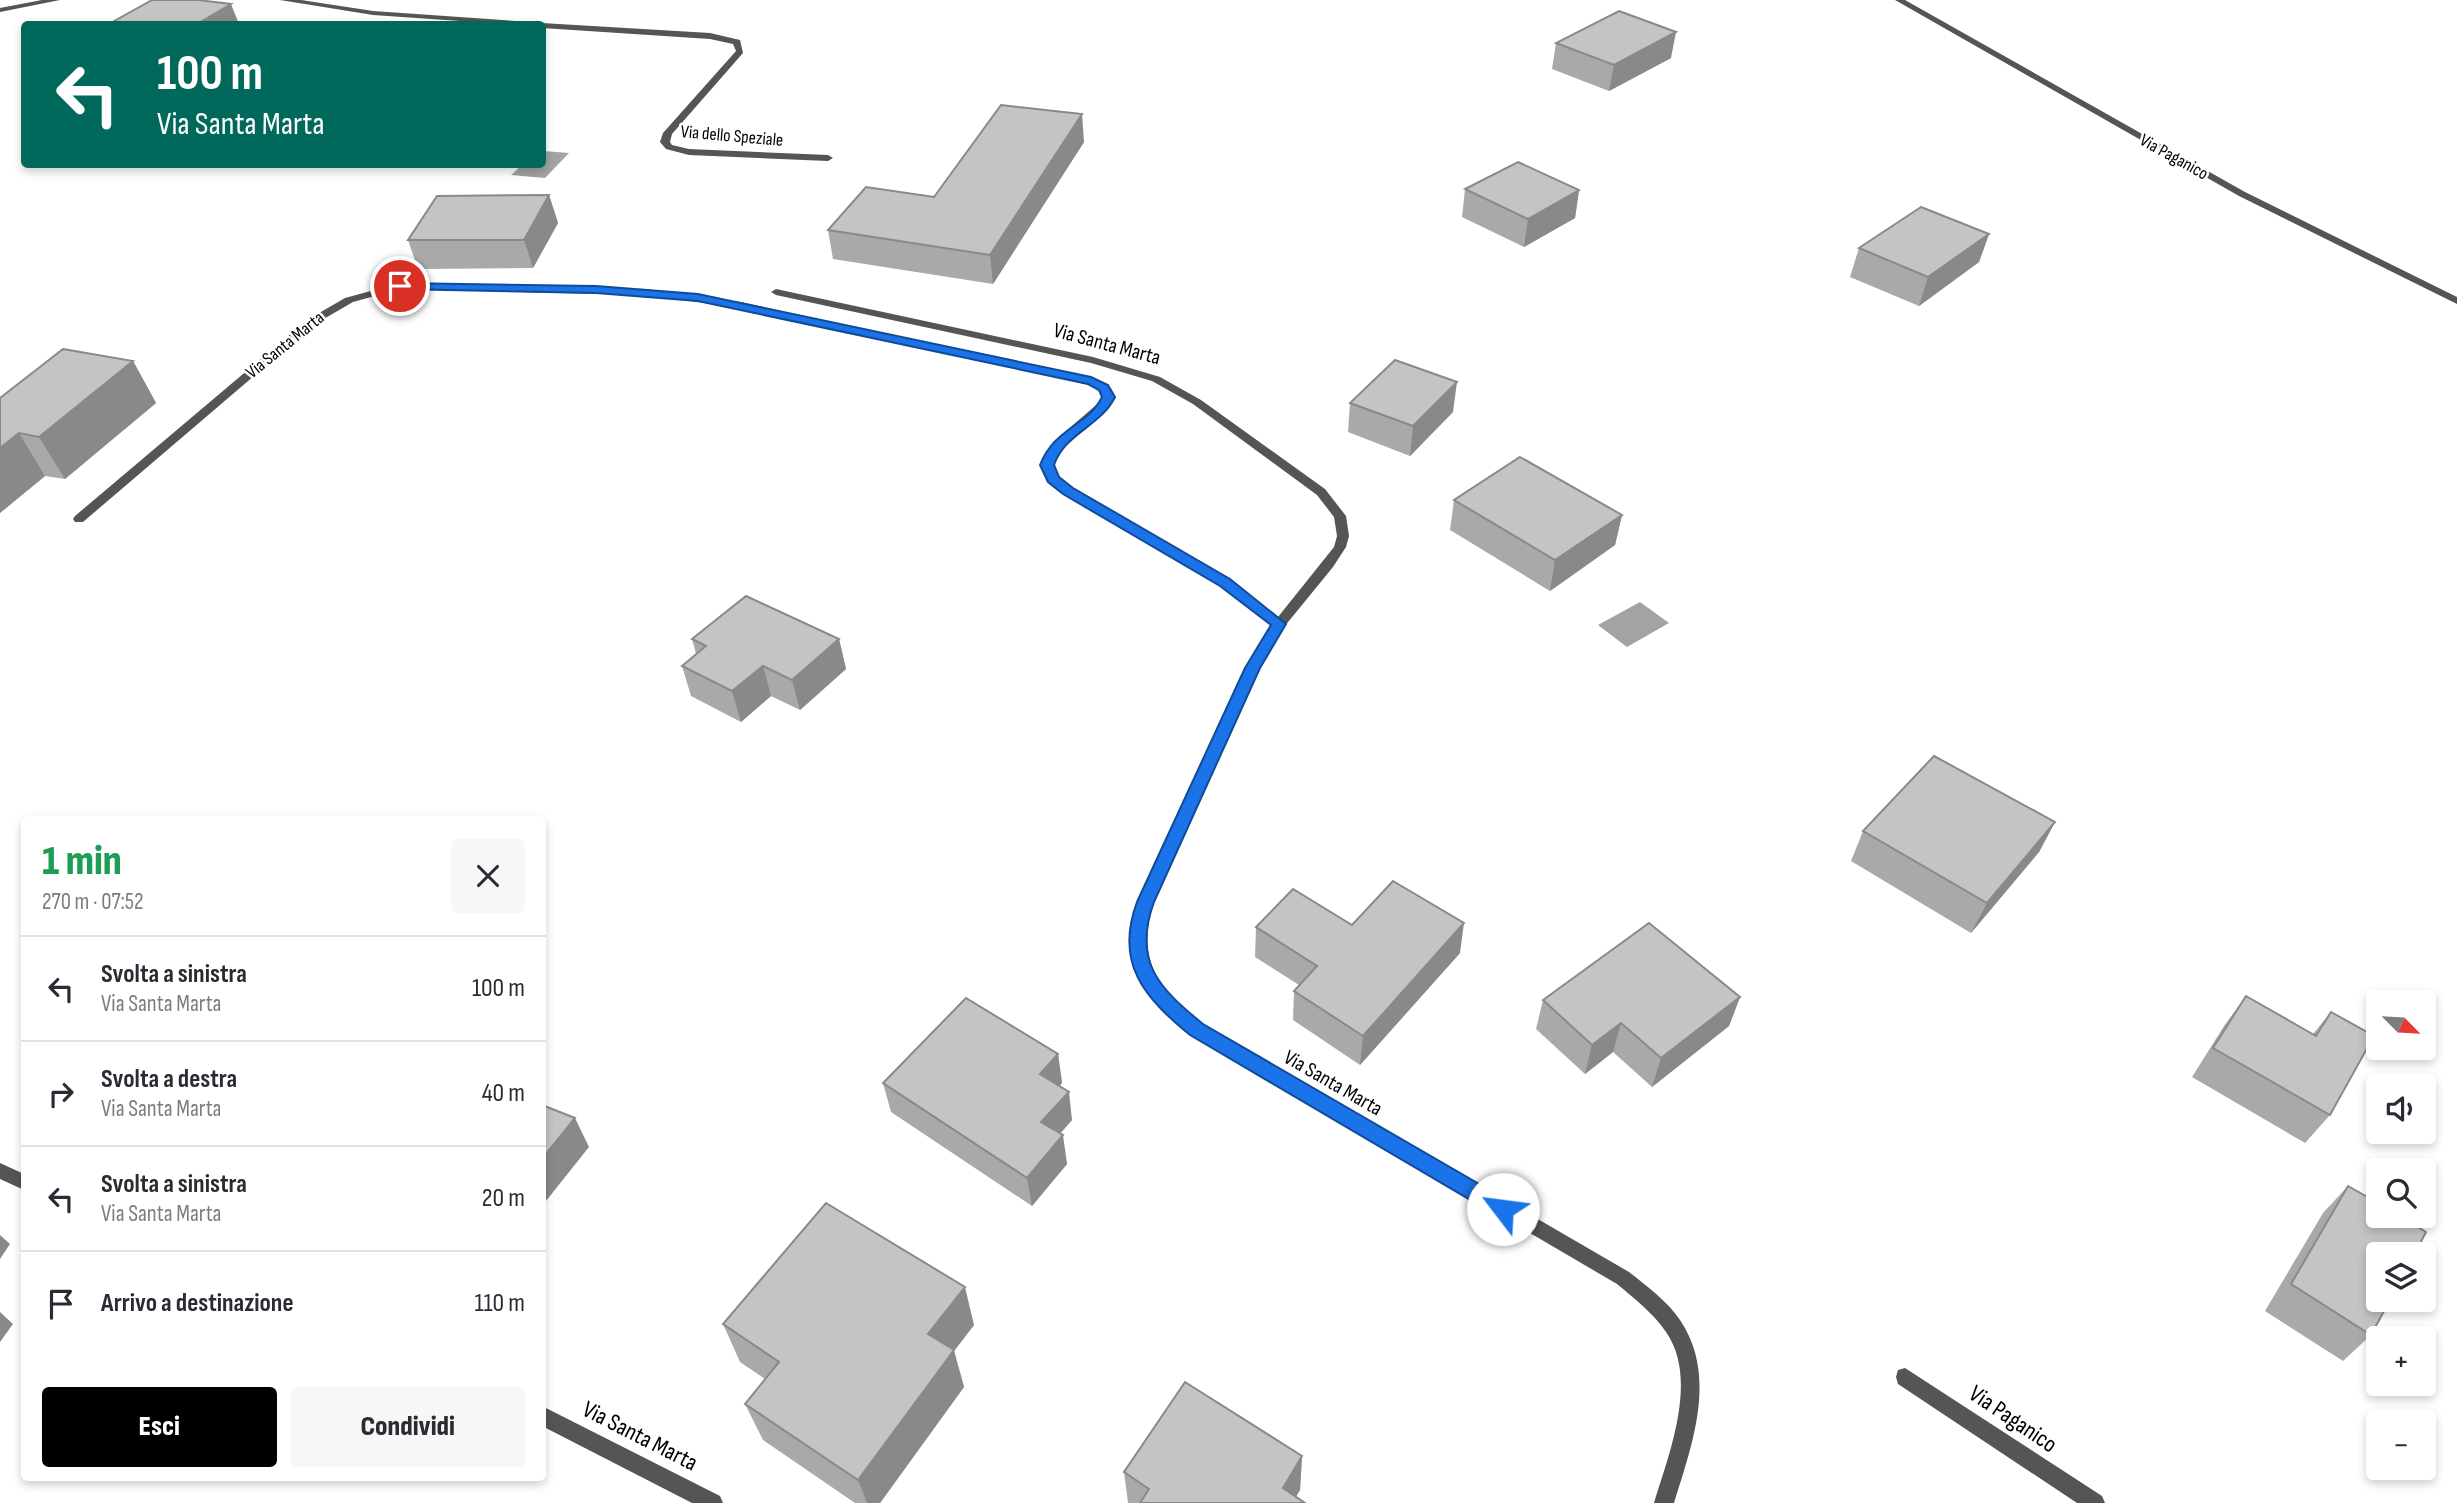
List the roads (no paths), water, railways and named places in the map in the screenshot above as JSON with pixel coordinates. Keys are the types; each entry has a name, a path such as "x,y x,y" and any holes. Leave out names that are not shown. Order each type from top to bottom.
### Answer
{"street":[{"path":"0,10 56,0"},
{"path":"284,0 373,13 488,21"},
{"name":"Via Paganico","path":"1899,0 2242,194 2457,301"},
{"name":"Via dello Speziale","path":"546,25 710,36 737,42 740,51 668,133 665,142 677,150 689,152 828,158"},
{"name":"Via Santa Marta","path":"79,519 311,322 332,308 365,294 400,286 433,285 672,294 741,305 1098,384 1107,392 1107,402 1056,444 1047,465 1053,479 1068,491 1225,583 1279,624"},
{"name":"Via Santa Marta","path":"776,292 1109,364 1156,379 1197,402 1321,492 1340,516 1342,536 1335,555 1279,624 1253,668 1145,902 1140,917 1138,947 1146,977 1169,1007 1196,1029 1623,1278 1658,1305 1682,1339 1693,1385 1688,1426 1664,1503"},
{"path":"0,1171 21,1181"},
{"name":"Via Paganico","path":"1905,1377 2095,1503"},
{"name":"Via Santa Marta","path":"546,1417 713,1503"}]}
